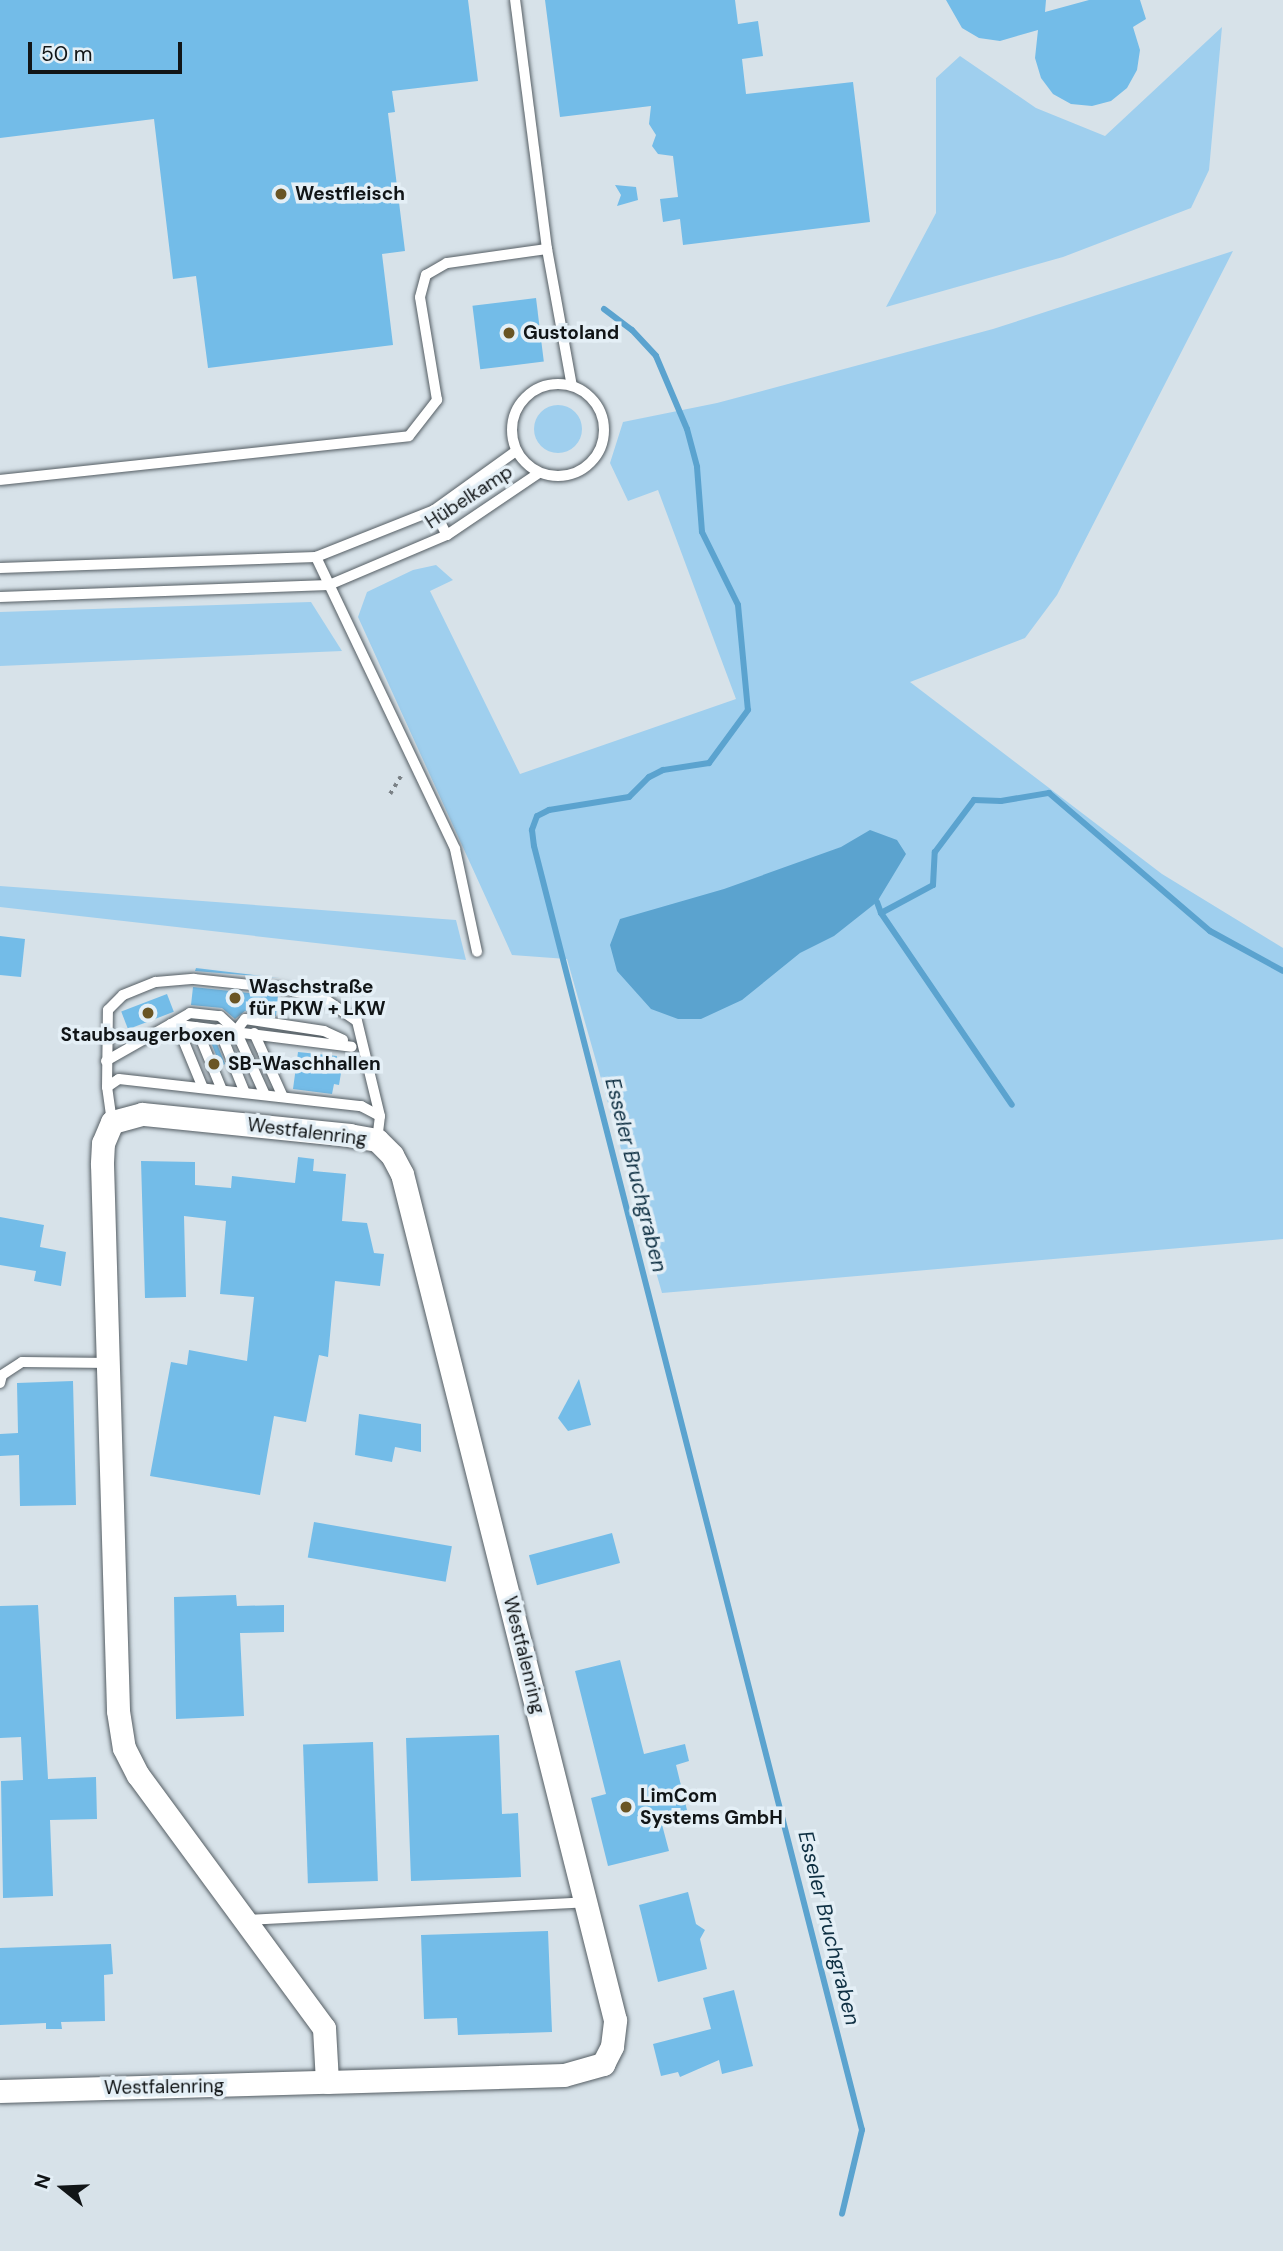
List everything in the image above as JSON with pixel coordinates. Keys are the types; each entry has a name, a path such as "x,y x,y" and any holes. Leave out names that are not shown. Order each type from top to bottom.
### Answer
{"street":[{"name":"Westfalenring","path":"0,2091 564,2075 603,2064 612,2046 615,2020 586,1902 402,1174 392,1154 377,1140 142,1114 112,1122"},
{"path":"112,1122 103,1143 102,1164 110,1363 118,1711 124,1748 138,1775 324,2028 327,2082"}],"lane":[{"path":"515,0 547,250 572,386"},
{"path":"0,480 409,436 436,400 420,297 426,275 447,263 547,250"},
{"name":"Hübelkamp","path":"0,568 316,556 433,510 516,451 512,425 522,400 545,386 572,386 599,410 601,447 586,467 571,474 539,473 447,535 329,585 0,597"},
{"path":"516,451 539,473"},
{"path":"433,510 447,535"},
{"path":"316,556 455,849 477,952"},
{"path":"112,1122 106,1061 108,1010 123,995 156,982 194,979 279,988 323,998 358,1021 380,1116 377,1140"},
{"path":"106,1061 190,1013 220,1016 236,1031 265,1095"},
{"path":"236,1031 245,1019 275,1022 324,1031 352,1047"},
{"path":"174,1024 366,1050"},
{"path":"174,1024 203,1088"},
{"path":"196,1027 222,1090"},
{"path":"219,1029 245,1093"},
{"path":"254,1033 283,1097"},
{"path":"107,1087 119,1079 361,1106 380,1116"},
{"path":"0,1383 2,1375 22,1363 110,1363"},
{"path":"247,1920 586,1902"}],"path":[{"path":"390,794 399,785 399,776 416,766"}],"shaded area":[{"path":"1222,27 1209,170 1191,208 1063,257 886,307 936,213 936,78 960,56 1036,108 1105,136"},
{"path":"1233,251 1057,595 1025,638 910,682 1162,874 1283,948 1283,1239 662,1293 567,959 512,955 358,617 367,592 413,570 436,565 453,580 430,591 520,774 736,699 658,490 628,501 610,463 623,422 717,403 993,329"},
{"path":"558,405 575,412 582,429 575,446 558,453 541,446 534,429 541,412"},
{"path":"311,602 342,651 0,666 0,612"},
{"path":"870,830 897,840 906,854 877,902 834,936 800,953 742,1000 701,1019 678,1019 651,1009 617,971 610,945 620,919 724,889 841,847"},
{"path":"0,886 456,920 466,960 0,907"}],"building":[{"name":"Westfleisch","path":"0,0 468,0 478,81 392,91 395,112 388,113 405,251 382,254 393,345 208,368 196,276 173,279 154,119 0,138"},
{"path":"545,0 735,0 738,24 758,21 763,56 742,59 746,94 853,82 870,222 683,245 680,219 663,222 660,199 678,197 673,156 658,154 652,146 656,135 649,124 651,106 560,117"},
{"path":"946,0 1046,0 1045,12 1089,0 1140,0 1146,19 1133,27 1140,50 1137,70 1127,88 1111,101 1092,106 1071,104 1053,94 1041,78 1035,58 1038,30 1000,41 979,38 962,28"},
{"path":"615,185 636,187 638,200 617,206 621,195"},
{"name":"Gustoland","path":"536,298 544,362 480,369 472,306"},
{"path":"0,936 25,939 21,977 0,975"},
{"path":"196,968 280,978 195,971"},
{"path":"193,987 278,996 276,1016 245,1011 235,1019 222,1008 191,1005"},
{"name":"Staubsaugerboxen","path":"167,994 174,1012 128,1029 121,1012"},
{"path":"215,1039 225,1064 220,1066 210,1041"},
{"path":"298,1052 337,1056 335,1067 342,1067 339,1085 334,1084 332,1094 293,1089"},
{"path":"298,1157 314,1159 313,1171 346,1174 342,1221 367,1223 374,1253 384,1254 380,1286 335,1281 328,1357 319,1355 306,1422 274,1416 260,1495 150,1476 171,1362 187,1365 189,1350 247,1361 254,1297 220,1294 226,1221 184,1216 186,1297 145,1298 141,1161 195,1162 195,1185 231,1188 232,1176 295,1183"},
{"path":"0,1217 44,1225 40,1247 66,1252 61,1286 34,1281 36,1271 0,1265"},
{"path":"579,1379 591,1425 568,1431 558,1418"},
{"path":"73,1381 76,1505 20,1506 19,1455 0,1456 0,1434 18,1433 17,1383"},
{"path":"359,1414 421,1424 421,1452 395,1447 392,1462 355,1455"},
{"path":"314,1522 452,1546 446,1582 308,1557"},
{"path":"612,1533 620,1563 537,1585 529,1555"},
{"path":"236,1595 237,1606 284,1605 284,1632 240,1633 244,1716 176,1719 174,1597"},
{"path":"38,1605 48,1779 96,1777 97,1819 50,1820 53,1896 3,1898 1,1781 23,1780 21,1737 0,1738 0,1606"},
{"path":"620,1660 644,1754 685,1744 689,1761 676,1765 687,1810 660,1817 669,1851 608,1866 591,1798 606,1794 575,1671"},
{"path":"499,1735 502,1814 518,1813 521,1877 411,1881 406,1738"},
{"path":"373,1742 378,1881 308,1883 303,1744"},
{"path":"688,1892 696,1924 705,1930 700,1939 707,1969 658,1982 639,1905"},
{"path":"548,1931 552,2032 458,2035 457,2018 424,2019 421,1935"},
{"path":"111,1944 113,1974 104,1975 105,2021 61,2022 62,2029 46,2029 46,2023 0,2025 0,1948"},
{"path":"734,1990 753,2066 722,2074 719,2060 680,2077 678,2072 661,2076 653,2044 711,2029 703,1998"}],"waterway":[{"name":"Esseler Bruchgraben","path":"604,309 632,330 656,356 687,429 697,467 702,532 738,605 748,710 709,763 663,770 649,777 629,797 549,810 537,816 532,830 862,2130 842,2214"},
{"path":"877,902 881,913 933,885 935,852 974,800 1001,801 1049,793 1210,931 1283,971"},
{"path":"881,913 1012,1105"}],"place":[{"name":"Westfleisch","path":"281,194"},
{"name":"Gustoland","path":"509,333"},
{"name":"Waschstraße für PKW + LKW","path":"235,998"},
{"name":"Staubsaugerboxen","path":"148,1013"},
{"name":"SB-Waschhallen","path":"214,1064"},
{"name":"LimCom Systems GmbH","path":"626,1807"}]}
